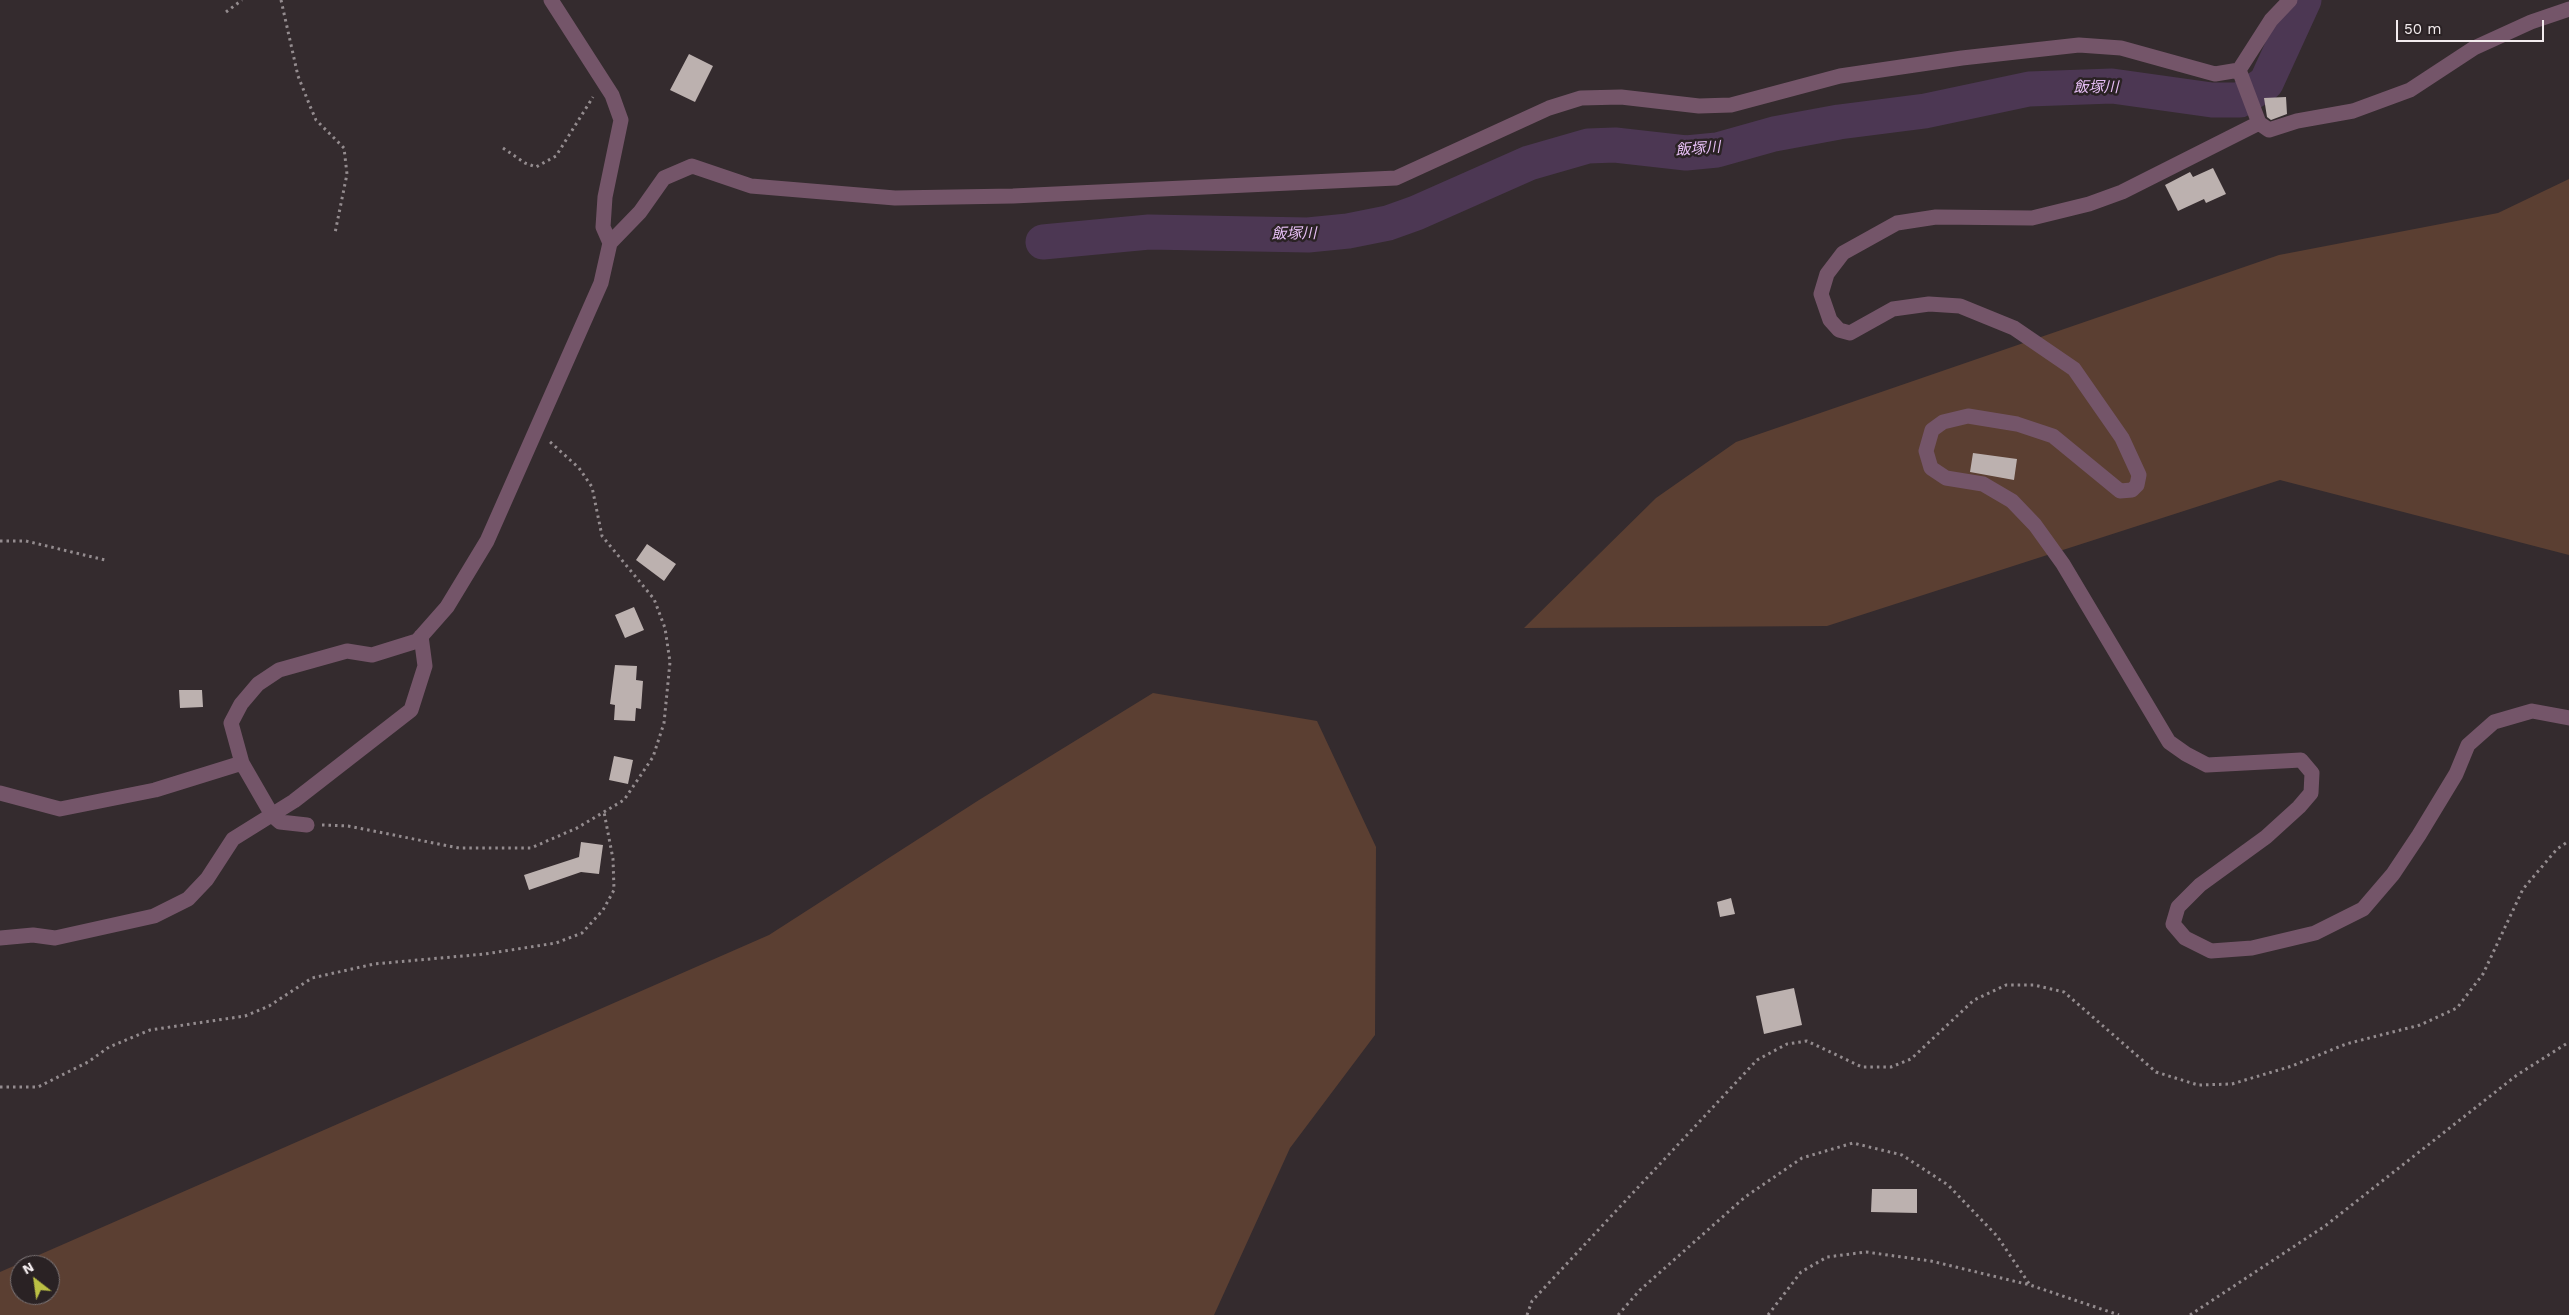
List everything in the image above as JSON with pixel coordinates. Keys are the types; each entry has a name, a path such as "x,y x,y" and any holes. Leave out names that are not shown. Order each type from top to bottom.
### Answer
{"street":[{"path":"551,0 612,95 621,120 605,197 603,227 610,243"},
{"path":"307,825 280,822 272,815 242,763 231,723 242,704 258,684 279,670 347,651 372,655 416,641 447,607 487,541 601,283 610,243 640,212 664,178 692,166 751,186 895,198 1013,196 1396,178 1549,108 1581,98 1621,97 1700,106 1731,106 1840,76 1971,57 2079,45 2121,48 2216,74 2239,70 2271,20 2290,0"},
{"path":"2239,70 2259,123 2269,130 2298,121 2353,111 2402,93 2474,48 2531,22 2569,9"},
{"path":"2259,123 2122,192 2089,204 2032,218 1936,217 1897,223 1844,253 1827,274 1821,294 1830,320 1839,330 1850,333 1893,309 1929,304 1960,306 2014,328 2074,369 2122,438 2139,475 2137,485 2132,490 2120,491 2054,436 2017,424 1968,416 1943,422 1932,430 1926,451 1932,468 1946,478 1983,484 2012,501 2035,525 2063,564 2169,742 2207,765 2301,760 2312,772 2311,793 2299,807 2266,837 2200,885 2178,907 2173,924 2185,938 2211,951 2252,948 2315,933 2363,910 2393,874 2419,835 2456,774 2468,745 2494,722 2532,711 2569,718"},
{"path":"0,938 33,935 55,938 154,916 188,899 208,879 234,839 294,801 411,710 425,666 421,636"},
{"path":"0,794 60,809 155,790 242,763"}],"path":[{"path":"226,12 242,0"},
{"path":"281,0 298,76 310,106 316,120 344,148 347,174 335,233"},
{"path":"503,148 525,163 536,167 556,156 584,115 602,81"},
{"path":"307,825 348,826 459,848 531,848 577,828 624,800 653,757 664,723 670,662 665,628 654,599 602,536 592,486 579,468 536,430"},
{"path":"0,541 26,541 73,554 105,560"},
{"path":"0,1087 38,1087 82,1066 110,1048 150,1030 246,1016 269,1006 312,978 374,964 485,954 556,943 582,933 603,910 614,890 613,859 604,812"},
{"path":"1527,1315 1532,1301 1757,1060 1788,1044 1807,1041 1862,1067 1891,1067 1911,1059 1974,1000 2006,986 2034,985 2064,992 2156,1072 2198,1085 2232,1084 2292,1066 2346,1044 2420,1025 2457,1008 2483,974 2523,889 2557,849 2569,841"},
{"path":"2190,1315 2325,1226 2517,1075 2569,1042"},
{"path":"1618,1315 1640,1290 1745,1197 1802,1158 1853,1142 1902,1155 1948,1185 1997,1236 2030,1285"},
{"path":"1768,1315 1801,1272 1827,1257 1866,1252 1931,1261 2030,1285 2119,1315"}],"shaded area":[{"path":"2569,179 2569,555 2280,480 1827,626 1524,628 1656,498 1736,442 2279,255 2498,213"},
{"path":"1153,693 1317,721 1376,847 1375,1035 1290,1148 1214,1315 0,1315 0,1272 10,1268 10,1305 60,1305 60,1255 39,1255 769,935 979,800"}],"building":[{"path":"689,54 713,66 695,102 670,90"},
{"path":"2286,97 2287,114 2271,120 2267,117 2264,98"},
{"path":"2213,168 2226,194 2206,203 2204,199 2178,211 2165,185 2190,172 2193,177"},
{"path":"1973,453 2017,459 2014,480 1970,472"},
{"path":"647,544 676,564 664,581 636,560"},
{"path":"634,607 644,630 625,638 615,615"},
{"path":"615,665 637,666 636,680 643,681 641,709 636,708 635,721 614,720 615,705 610,704"},
{"path":"179,690 202,690 203,707 180,708"},
{"path":"614,756 633,760 628,784 609,780"},
{"path":"581,842 603,845 599,874 581,872 529,890 524,875 579,857"},
{"path":"1731,898 1735,914 1720,917 1717,902"},
{"path":"1794,988 1802,1025 1764,1034 1756,996"},
{"path":"1872,1189 1917,1189 1917,1213 1871,1212"}],"waterway":[{"name":"飯塚川","path":"1043,242 1149,232 1308,235 1348,231 1388,223 1416,213 1529,163 1588,146 1615,145 1686,153 1717,150 1774,134 1839,122 1925,111 2029,89 2112,86 2212,100 2240,100 2266,83 2304,0"}]}
